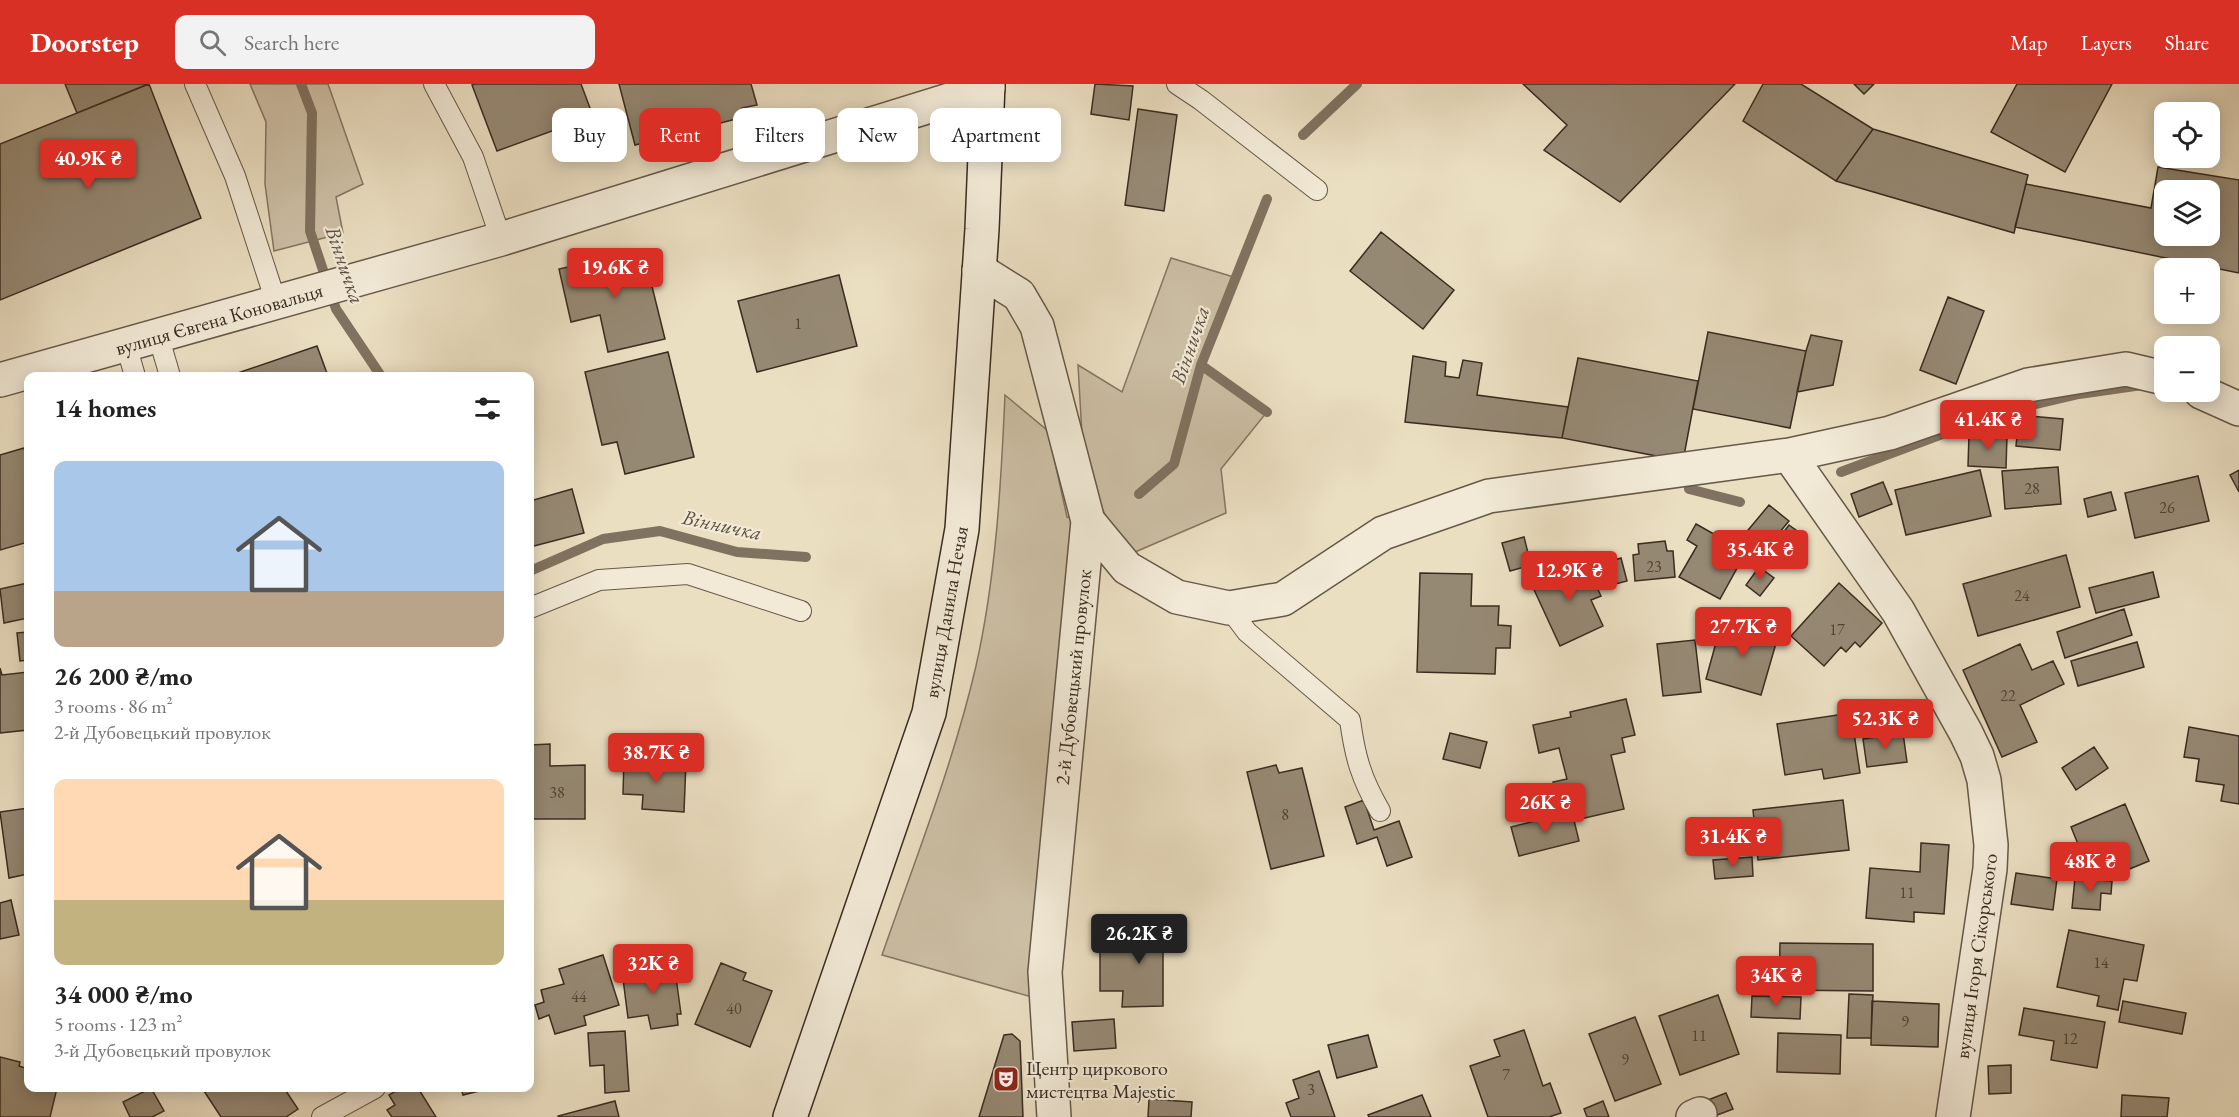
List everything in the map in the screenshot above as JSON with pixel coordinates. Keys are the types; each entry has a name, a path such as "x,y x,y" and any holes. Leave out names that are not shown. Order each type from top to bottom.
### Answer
{"street":[{"name":"вулиця Євгена Коновальця","path":"29,372 501,239 988,86"},
{"name":"вулиця Данила Нечая","path":"790,1117 929,713 962,529 988,86"},
{"name":"2-й Дубовецький провулок","path":"979,270 1019,295 1037,326 1088,521 1045,972 1054,1117"},
{"path":"1088,521 1127,568 1177,597 1229,608 1283,599 1383,533 1489,496 1789,455 1890,433 2028,385 2126,369 2154,376"},
{"name":"вулиця Євгена Коновальця","path":"0,380 24,373"},
{"path":"2220,400 2239,409"},
{"name":"вулиця Ігоря Сікорського","path":"1789,455 1898,611 1966,733 1977,756 1984,780 1991,845 1990,869 1953,1117"}],"lane":[{"path":"195,84 235,176 276,302"},
{"path":"434,84 473,157 501,239"},
{"path":"1177,84 1317,190"},
{"path":"158,336 169,372"},
{"path":"126,345 134,372"},
{"path":"534,606 599,580 688,574 801,611"},
{"path":"1229,608 1247,632 1350,720 1354,754 1366,788 1380,811"},
{"path":"322,1117 368,1092"}],"shaded area":[{"path":"250,84 328,84 363,184 336,197 343,233 274,251 265,184 266,122"},
{"path":"1171,258 1237,278 1201,364 1267,412 1221,469 1226,513 1135,552 1111,527 1097,498 1083,453 1078,365 1122,392"},
{"path":"1005,395 1048,431 1067,517 1088,521 1046,1001 882,955 945,776 976,666 993,565"}],"building":[{"path":"65,84 148,84 77,113"},
{"path":"149,84 201,218 0,300 0,144"},
{"path":"581,84 590,108 552,108 552,131 497,151 472,85"},
{"path":"619,84 751,84 757,105 733,108 733,120 721,123 721,108 639,108 639,144 635,145"},
{"path":"1095,84 1133,86 1129,120 1091,114"},
{"path":"1523,84 1735,84 1620,202 1544,150 1567,125"},
{"path":"1763,84 1801,84 1873,129 1836,181 1743,121"},
{"path":"1854,84 1874,84 1864,94"},
{"path":"2017,84 2112,84 2065,172 1991,132"},
{"path":"1138,109 1177,115 1164,211 1125,205"},
{"path":"1873,129 2028,175 2014,233 1836,181"},
{"path":"2158,168 2239,180 2239,273 2220,269 2220,258 2166,258 2015,227 2026,184 2151,208 2154,190 2154,246 2220,246 2220,180 2156,180"},
{"path":"1381,232 1454,290 1423,329 1350,271"},
{"path":"643,250 665,339 608,352 600,315 571,322 559,269"},
{"path":"839,275 857,346 757,372 738,301"},
{"path":"1948,297 1984,311 1956,384 1920,370"},
{"path":"1708,332 1806,351 1790,428 1693,409"},
{"path":"1811,335 1842,341 1833,385 1797,392 1806,351"},
{"path":"317,346 327,372 241,372"},
{"path":"668,352 694,457 625,474 617,442 602,445 585,372"},
{"path":"1413,356 1446,362 1445,376 1459,378 1463,360 1482,363 1477,395 1568,407 1562,438 1405,422"},
{"path":"1578,358 1698,381 1683,461 1562,438"},
{"path":"2019,415 2063,419 2060,450 2016,446"},
{"path":"1969,434 2007,436 2006,468 1968,466"},
{"path":"24,448 24,543 0,550 0,455"},
{"path":"2058,467 2061,504 2005,509 2002,471"},
{"path":"1980,470 1991,516 1906,535 1895,490"},
{"path":"2239,470 2239,492 2230,475"},
{"path":"2198,476 2209,521 2135,538 2125,493"},
{"path":"1883,482 1892,504 1859,517 1851,494"},
{"path":"572,489 584,533 534,546 534,500"},
{"path":"2111,492 2116,510 2088,517 2084,499"},
{"path":"1769,505 1789,521 1759,557 1739,541"},
{"path":"1696,524 1746,552 1720,599 1679,577 1697,546 1687,540"},
{"path":"1789,525 1804,536 1784,561 1770,550"},
{"path":"1524,537 1531,565 1510,571 1502,543"},
{"path":"1665,541 1667,551 1673,551 1675,577 1635,581 1633,555 1639,554 1638,544"},
{"path":"2066,555 2080,607 1978,636 1963,584"},
{"path":"1621,558 1627,581 1611,585 1605,563"},
{"path":"1572,563 1574,569 1586,564 1601,596 1591,600 1603,626 1560,646 1531,583"},
{"path":"1759,567 1774,578 1760,596 1746,585"},
{"path":"2153,572 2159,597 2096,613 2089,588"},
{"path":"1420,573 1472,574 1471,606 1499,606 1498,625 1511,626 1510,648 1496,648 1495,674 1417,672"},
{"path":"1839,583 1882,623 1860,647 1855,642 1846,652 1841,647 1824,666 1791,636"},
{"path":"24,584 24,619 4,623 0,589"},
{"path":"2124,609 2132,635 2065,658 2057,632"},
{"path":"1746,624 1779,633 1761,695 1706,679 1720,628 1743,635"},
{"path":"24,632 24,660 20,661 17,633"},
{"path":"1695,640 1701,692 1663,696 1657,644"},
{"path":"2137,642 2144,667 2078,686 2071,661"},
{"path":"2020,644 2032,670 2053,661 2064,684 2020,705 2037,742 2002,757 1963,670"},
{"path":"0,668 2,675 24,672 24,730 0,733"},
{"path":"1626,699 1635,735 1622,738 1625,752 1611,755 1624,809 1580,819 1576,802 1559,806 1553,782 1567,779 1559,748 1539,753 1533,725 1571,717 1570,712"},
{"path":"1851,713 1860,773 1824,779 1822,769 1785,775 1777,724"},
{"path":"2189,727 2239,736 2239,804 2221,801 2224,785 2196,781 2199,759 2184,757"},
{"path":"1450,733 1487,742 1480,768 1443,759"},
{"path":"1903,733 1907,762 1867,767 1863,739"},
{"path":"550,744 550,766 585,765 585,819 534,819 534,745"},
{"path":"2094,747 2108,768 2076,790 2062,768"},
{"path":"624,759 686,762 684,812 642,809 643,795 623,794"},
{"path":"1276,765 1279,773 1302,768 1324,856 1271,869 1247,772"},
{"path":"1364,800 1374,830 1399,821 1412,857 1387,866 1377,837 1357,844 1345,807"},
{"path":"1843,800 1849,850 1758,860 1753,810"},
{"path":"2125,804 2149,861 2105,879 2100,866 2089,871 2071,827"},
{"path":"24,809 24,875 9,878 0,812"},
{"path":"1572,812 1579,841 1519,856 1511,827"},
{"path":"1921,843 1949,845 1944,914 1914,912 1914,922 1866,918 1870,868 1920,872"},
{"path":"1752,857 1753,876 1715,879 1713,860"},
{"path":"2016,873 2057,879 2053,910 2011,904"},
{"path":"2075,878 2112,881 2111,894 2101,893 2100,910 2072,908"},
{"path":"11,900 19,935 0,939 0,903"},
{"path":"1144,917 1177,918 1177,946 1163,945 1163,1006 1122,1007 1123,991 1100,991 1100,947 1144,947"},
{"path":"2069,930 2144,945 2137,981 2124,979 2118,1010 2097,1006 2099,996 2057,987"},
{"path":"1780,943 1873,944 1873,991 1779,990"},
{"path":"603,955 619,1005 584,1016 586,1025 555,1034 549,1015 539,1019 535,1005 544,1002 541,990 564,984 559,969"},
{"path":"674,963 681,1014 677,1014 678,1025 651,1029 648,1015 628,1018 622,971"},
{"path":"721,963 746,973 743,980 772,991 750,1047 695,1024"},
{"path":"1849,994 1873,995 1871,1038 1847,1038"},
{"path":"1718,995 1739,1054 1680,1075 1659,1016"},
{"path":"1752,996 1801,997 1800,1019 1751,1017"},
{"path":"1872,1001 1939,1004 1938,1047 1871,1045"},
{"path":"2123,1001 2186,1013 2182,1034 2119,1022"},
{"path":"2024,1008 2105,1022 2097,1068 2051,1060 2054,1041 2019,1035"},
{"path":"1635,1017 1661,1084 1615,1101 1589,1034"},
{"path":"1114,1019 1116,1048 1074,1051 1072,1022"},
{"path":"1524,1030 1543,1086 1550,1083 1561,1113 1549,1117 1488,1117 1470,1066 1500,1056 1494,1040"},
{"path":"625,1031 629,1091 605,1093 604,1065 590,1066 588,1033"},
{"path":"1778,1033 1841,1035 1840,1074 1777,1072"},
{"name":"Центр циркового мистецтва Majestic","path":"1012,1034 1020,1041 1023,1117 979,1117 1004,1035"},
{"path":"1368,1035 1377,1067 1337,1078 1328,1045"},
{"path":"0,1057 20,1062 19,1066 24,1068 24,1092 56,1092 50,1117 0,1117"},
{"path":"2011,1065 2011,1093 1989,1094 1988,1066"},
{"path":"1319,1071 1335,1117 1291,1117 1286,1103 1299,1098 1293,1080"},
{"path":"143,1092 153,1092 164,1111 152,1117 130,1117 123,1102"},
{"path":"205,1092 287,1092 298,1109 286,1117 221,1117"},
{"path":"394,1092 420,1092 436,1117 392,1117 387,1110 395,1105 389,1095"},
{"path":"1726,1093 1733,1109 1712,1117 1703,1102"},
{"path":"1422,1095 1431,1117 1369,1117 1368,1115"},
{"path":"2122,1095 2169,1098 2167,1117 2121,1117"},
{"path":"1149,1099 1192,1102 1191,1117 1148,1117"},
{"path":"615,1101 619,1117 558,1117 558,1116"},
{"path":"1603,1101 1609,1117 1587,1117 1584,1109"}],"waterway":[{"name":"Вінничка","path":"301,84 312,113 310,231 336,309 378,372"},
{"name":"Вінничка","path":"1303,135 1357,84"},
{"name":"Вінничка","path":"1139,494 1174,464 1201,365 1267,199"},
{"path":"1201,365 1267,412"},
{"path":"1841,472 2001,412 2079,394 2142,385"},
{"path":"1689,489 1740,502"},
{"name":"Вінничка","path":"534,569 603,539 660,531 737,552 806,557"}],"place":[{"name":"Центр циркового мистецтва Majestic","path":"1006,1079"}]}
